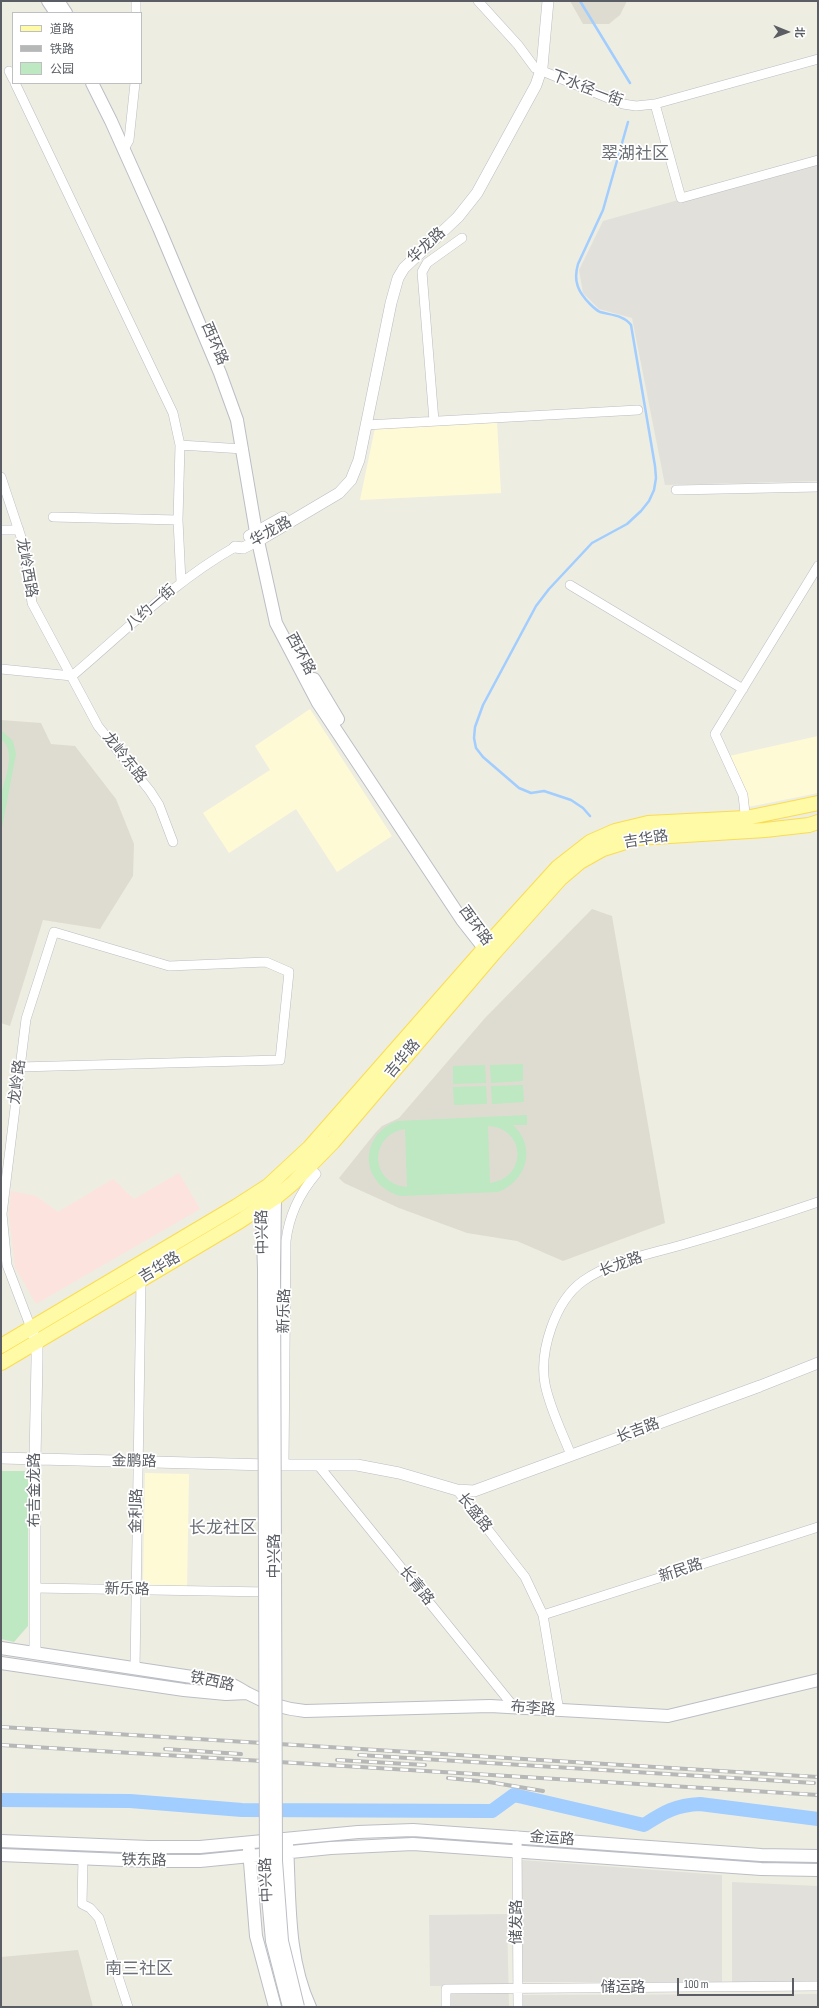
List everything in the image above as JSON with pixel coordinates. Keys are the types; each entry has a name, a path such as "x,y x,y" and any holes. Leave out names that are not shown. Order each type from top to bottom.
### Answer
{"main road":[{"path":"48,1 55,12"},
{"path":"58,1 65,12"},
{"name":"西环路","path":"93,84 126,145 226,371 243,419 254,480 260,534"},
{"name":"西环路","path":"100,84 220,373 237,420 260,534 283,620 292,642 377,782 489,948"},
{"name":"吉华路","path":"746,825 818,803"},
{"name":"吉华路","path":"1,1346 237,1206 268,1186 309,1148 489,948 558,868 590,842 615,831 648,823 809,825 818,822"},
{"name":"吉华路","path":"1,1363 262,1207 293,1183 333,1142 489,948"},
{"name":"中兴路","path":"268,1186 275,1198 269,1268 266,1874 272,1941 289,2007"},
{"name":"中兴路","path":"268,1186 262,1207 269,1268 276,1861 282,1941 298,2007"},
{"name":"铁西路","path":"1,1648 116,1667 225,1682 239,1687 247,1693"},
{"name":"铁西路","path":"1,1663 213,1693 247,1693"},
{"path":"114,1680 116,1667"},
{"name":"布李路","path":"247,1693 285,1708 305,1711 465,1706 514,1707 559,1711 668,1716 818,1680"},
{"name":"金运路","path":"287,1839 358,1832 406,1830 516,1836 761,1855 818,1856"},
{"path":"287,1839 294,1948 301,1983 310,2007"},
{"name":"铁东路","path":"1,1841 148,1847 200,1847 287,1839"},
{"path":"248,1843 256,1936 267,1980 276,2007"},
{"name":"金运路","path":"288,1853 392,1844 440,1845 761,1869 818,1870"},
{"name":"铁东路","path":"1,1855 174,1862 288,1853"}],"street":[{"path":"136,1 136,12"},
{"name":"下水径一街","path":"478,1 538,69 623,104 636,106 655,104 818,59"},
{"name":"华龙路","path":"235,547 243,548 260,534 330,491 338,485 349,470 353,459 385,301 393,274 404,256 454,213 473,189 538,69 542,1"},
{"name":"华龙路","path":"260,534 332,498 345,487 356,470 391,302 398,278 409,261 458,217 477,193 536,85 548,1"},
{"path":"15,84 173,413 180,445 178,520 181,582"},
{"path":"126,145 135,84"},
{"path":"655,104 681,198 818,160"},
{"path":"434,421 422,272 423,267 427,263 462,238"},
{"path":"366,425 638,410"},
{"path":"180,445 243,449"},
{"name":"龙岭西路","path":"1,476 25,549 32,603 72,676"},
{"path":"676,490 818,487"},
{"path":"53,516 178,520"},
{"path":"1,530 19,530"},
{"name":"八约一街","path":"72,676 181,582 213,559 235,547"},
{"path":"746,825 743,795 715,734 818,566"},
{"path":"570,584 742,689"},
{"path":"1,669 72,676"},
{"name":"龙岭东路","path":"72,676 98,726 150,790 159,806 173,842"},
{"name":"龙岭路","path":"19,1067 280,1060 289,972 266,962 169,966 54,932 26,1019 19,1067 2,1214 6,1265 31,1328"},
{"name":"新乐路","path":"275,1465 286,1241 290,1217 296,1203 305,1186 316,1174 309,1167"},
{"name":"长龙路","path":"571,1455 545,1383 545,1349 553,1322 563,1302 582,1282 606,1267 758,1223 818,1202"},
{"name":"金利路","path":"135,1669 141,1280"},
{"name":"布吉金龙路","path":"31,1328 37,1342 35,1459 36,1653"},
{"name":"长吉路","path":"457,1490 474,1491 760,1386 818,1363"},
{"name":"金鹏路","path":"1,1458 275,1465"},
{"path":"270,1703 268,1592 275,1465"},
{"path":"270,1703 275,1465"},
{"name":"长盛路","path":"275,1465 358,1465 399,1473 457,1490 526,1577 543,1615 559,1711"},
{"name":"长青路","path":"318,1465 514,1707"},
{"name":"新民路","path":"543,1615 818,1527"},
{"name":"新乐路","path":"35,1588 268,1592"},
{"name":"储发路","path":"516,1836 518,2007"},
{"path":"83,1858 82,1904 90,1908 99,1918 128,2007"},
{"name":"储运路","path":"446,2007 446,1989 818,1986"}],"shaded area":[{"path":"570,1 627,1 620,15 609,24 583,24"},
{"path":"818,161 818,481 665,485 632,318 599,309 583,293 579,270 603,221"},
{"path":"497,422 501,493 360,500 375,428"},
{"path":"310,709 392,836 337,872 296,809 229,853 203,813 270,770 255,746"},
{"path":"1,720 41,723 51,744 75,746 116,799 134,844 133,876 100,929 43,920 10,1026 1,1023"},
{"path":"818,736 818,793 748,807 729,756"},
{"path":"592,909 612,916 665,1223 563,1261 517,1241 467,1233 399,1208 344,1183 339,1178 376,1132 382,1126 399,1118 485,1018"},
{"path":"179,1173 200,1209 36,1304 15,1267 9,1214 11,1191 36,1196 58,1212 113,1179 134,1199"},
{"path":"145,1473 189,1474 187,1587 143,1586"},
{"path":"522,1860 722,1875 722,1982 522,1982"},
{"path":"732,1882 818,1886 818,1982 732,1982"},
{"path":"507,1914 509,2007 443,2007 443,1986 430,1986 429,1915"},
{"path":"78,1950 93,2007 1,2007 1,1957"},
{"path":"818,1994 818,2007 522,2007 522,1995"}],"green space":[{"path":"1,730 13,741 16,754 1,833 1,798 9,759 6,745 1,739"},
{"path":"523,1064 523,1081 491,1083 490,1065"},
{"path":"485,1065 486,1083 453,1084 453,1066"},
{"path":"523,1085 524,1102 492,1104 491,1086"},
{"path":"486,1086 487,1104 454,1105 453,1087"},
{"path":"527,1115 527,1125 513,1125 525,1143 525,1163 522,1172 508,1187 498,1192 400,1196 387,1190 377,1181 371,1171 369,1160 370,1148 375,1137 384,1128 397,1121","holes":["488,1126 501,1129 510,1135 518,1153 516,1163 511,1172 502,1179 490,1183","405,1130 407,1187 395,1184 386,1178 380,1169 378,1159 384,1140 393,1133"]},
{"path":"1,1471 28,1471 28,1626 14,1642 1,1639"}],"waterway":[{"path":"580,1 630,83"},
{"path":"590,816 583,808 571,800 544,791 531,793 519,788 483,757 476,748 474,738 475,727 483,705 536,606 549,589 592,543 627,524 641,511 649,501 654,490 656,478 655,466 631,325 621,317 600,312 596,309 582,295 576,281 578,264 603,210 628,122"},
{"path":"1,1800 130,1801 242,1810 492,1811 514,1795 644,1825 670,1810 700,1804 818,1819"}],"railway":[{"path":"1,1727 818,1777"},
{"path":"1,1745 818,1795"},
{"path":"165,1749 241,1754"},
{"path":"359,1755 814,1783"},
{"path":"337,1760 425,1765"},
{"path":"448,1778 489,1782 543,1791"}],"district":[{"name":"翠湖社区","path":"635,155"},
{"name":"长龙社区","path":"223,1529"},
{"name":"南三社区","path":"139,1970"}]}
